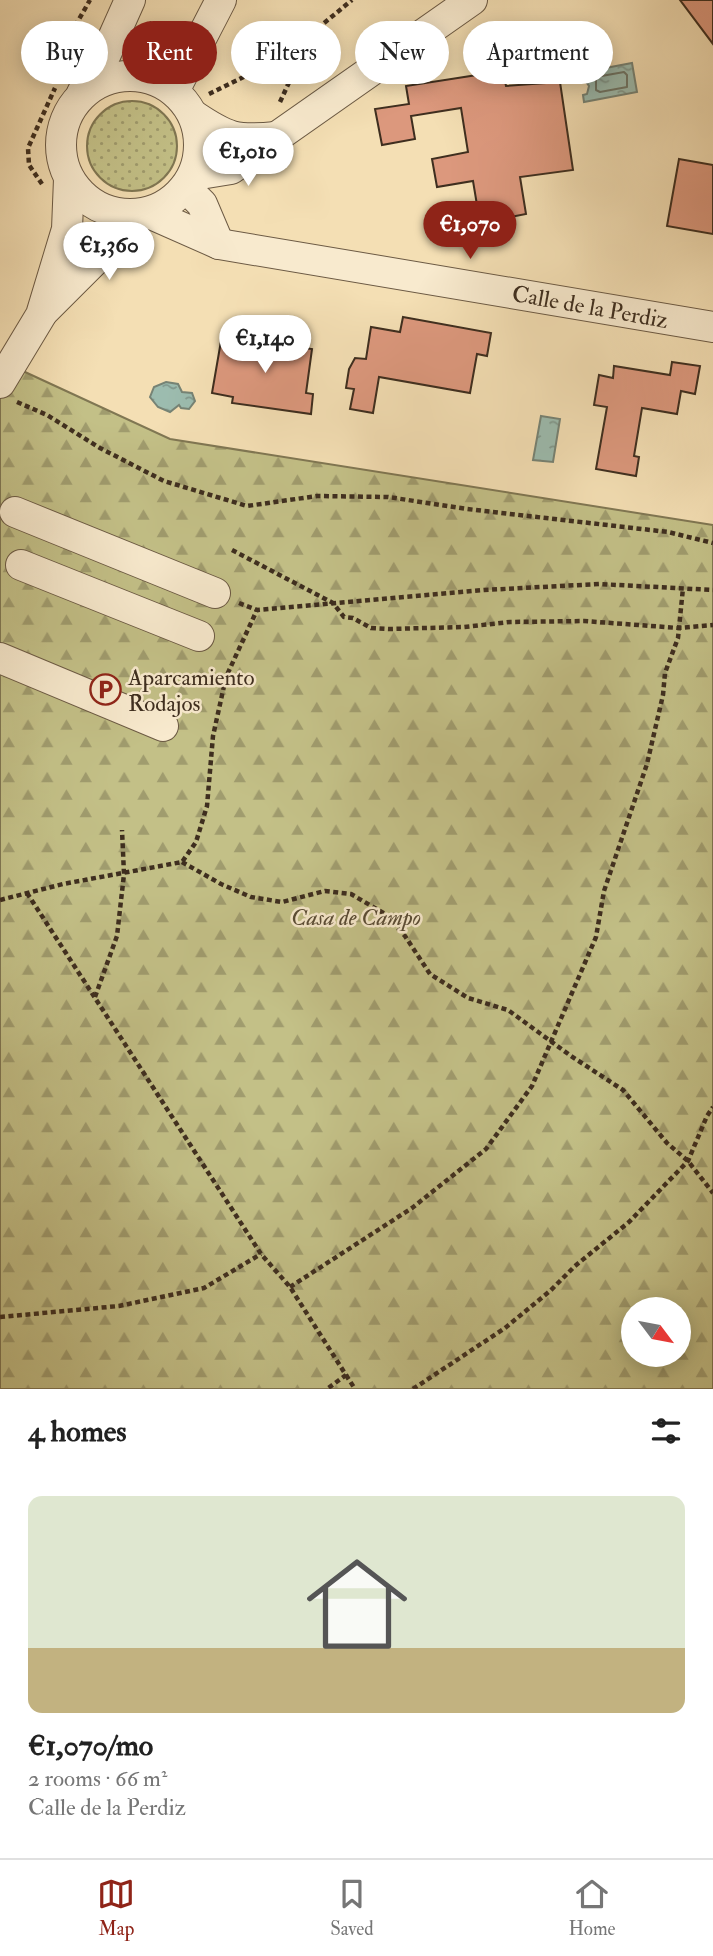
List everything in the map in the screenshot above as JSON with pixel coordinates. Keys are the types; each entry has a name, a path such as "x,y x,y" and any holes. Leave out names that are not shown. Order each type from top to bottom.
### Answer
{"street":[{"path":"41,314 68,229 69,179 60,144 71,109 102,65 130,0"},
{"path":"6,392 10,347 145,214 169,203 190,182 200,155 199,135 184,103 221,0"},
{"path":"190,182 232,169 472,0"},
{"path":"71,109 86,91 107,80 130,75 153,79 220,133 236,138 277,137"},
{"path":"69,179 82,196 99,208 120,214 145,214"},
{"path":"190,182 219,244"},
{"name":"Calle de la Perdiz","path":"145,214 219,244 713,327"},
{"path":"15,512 215,593"},
{"path":"21,565 199,636"},
{"path":"0,658 163,726"}],"path":[{"path":"327,21 352,0"},
{"path":"184,103 231,83"},
{"path":"277,137 263,117 275,110 289,84"},
{"path":"6,392 164,481 247,506 317,496 388,497 467,509 668,532 713,542"},
{"path":"232,550 333,603 344,617 353,618 371,628 584,621 678,628 713,625"},
{"path":"182,862 196,842 207,806 213,736 226,677 257,610 484,590 599,584 713,590"},
{"path":"290,1287 412,1208 486,1150 532,1086 596,937 604,891 646,764 663,695 665,673 678,638 683,588"},
{"path":"95,998 117,936 124,874 122,830"},
{"path":"0,900 63,884 182,862 251,897 282,902 325,891 351,894 384,914 405,936 430,974 468,998 508,1010 570,1056 623,1090 667,1143 688,1161 713,1193"},
{"path":"27,893 261,1254 290,1287 355,1389"},
{"path":"413,1389 505,1328 629,1222 688,1161 713,1107"},
{"path":"0,1317 119,1306 204,1288 261,1254"},
{"path":"327,1389 345,1375"}],"green space":[{"path":"132,101 149,104 164,114 174,129 177,146 174,163 164,178 149,188 132,191 115,188 100,178 90,163 87,146 90,129 100,114 115,104"},
{"name":"Casa de Campo","path":"0,358 170,439 713,525 713,1389 0,1389"}],"water":[{"path":"632,63 637,92 584,102 583,95 587,94 588,84 613,84 613,67"},
{"path":"166,382 178,384 182,392 192,393 195,401 189,409 179,405 170,412 158,407 150,397 154,387"},
{"path":"541,416 560,419 553,462 533,460"}],"building":[{"path":"680,0 713,0 713,44"},
{"path":"463,77 463,84 506,86 560,84 573,170 520,177 526,214 480,223 473,181 437,187 432,159 468,152 461,108 411,116 415,139 382,145 375,109 409,104 406,86 449,84 449,79"},
{"path":"679,159 713,165 713,234 667,226"},
{"path":"403,317 491,333 487,356 477,354 470,393 379,377 373,413 350,409 354,389 346,388 349,369 355,358 366,359 371,327 400,332"},
{"path":"241,339 312,349 306,393 313,394 311,414 232,403 233,397 212,393 221,341 240,344"},
{"path":"672,362 700,366 695,394 681,391 677,414 642,408 634,456 639,457 636,476 596,469 607,407 594,405 599,375 613,378 614,366 670,375"}],"place":[{"name":"Aparcamiento Rodajos","path":"105,690"}]}
